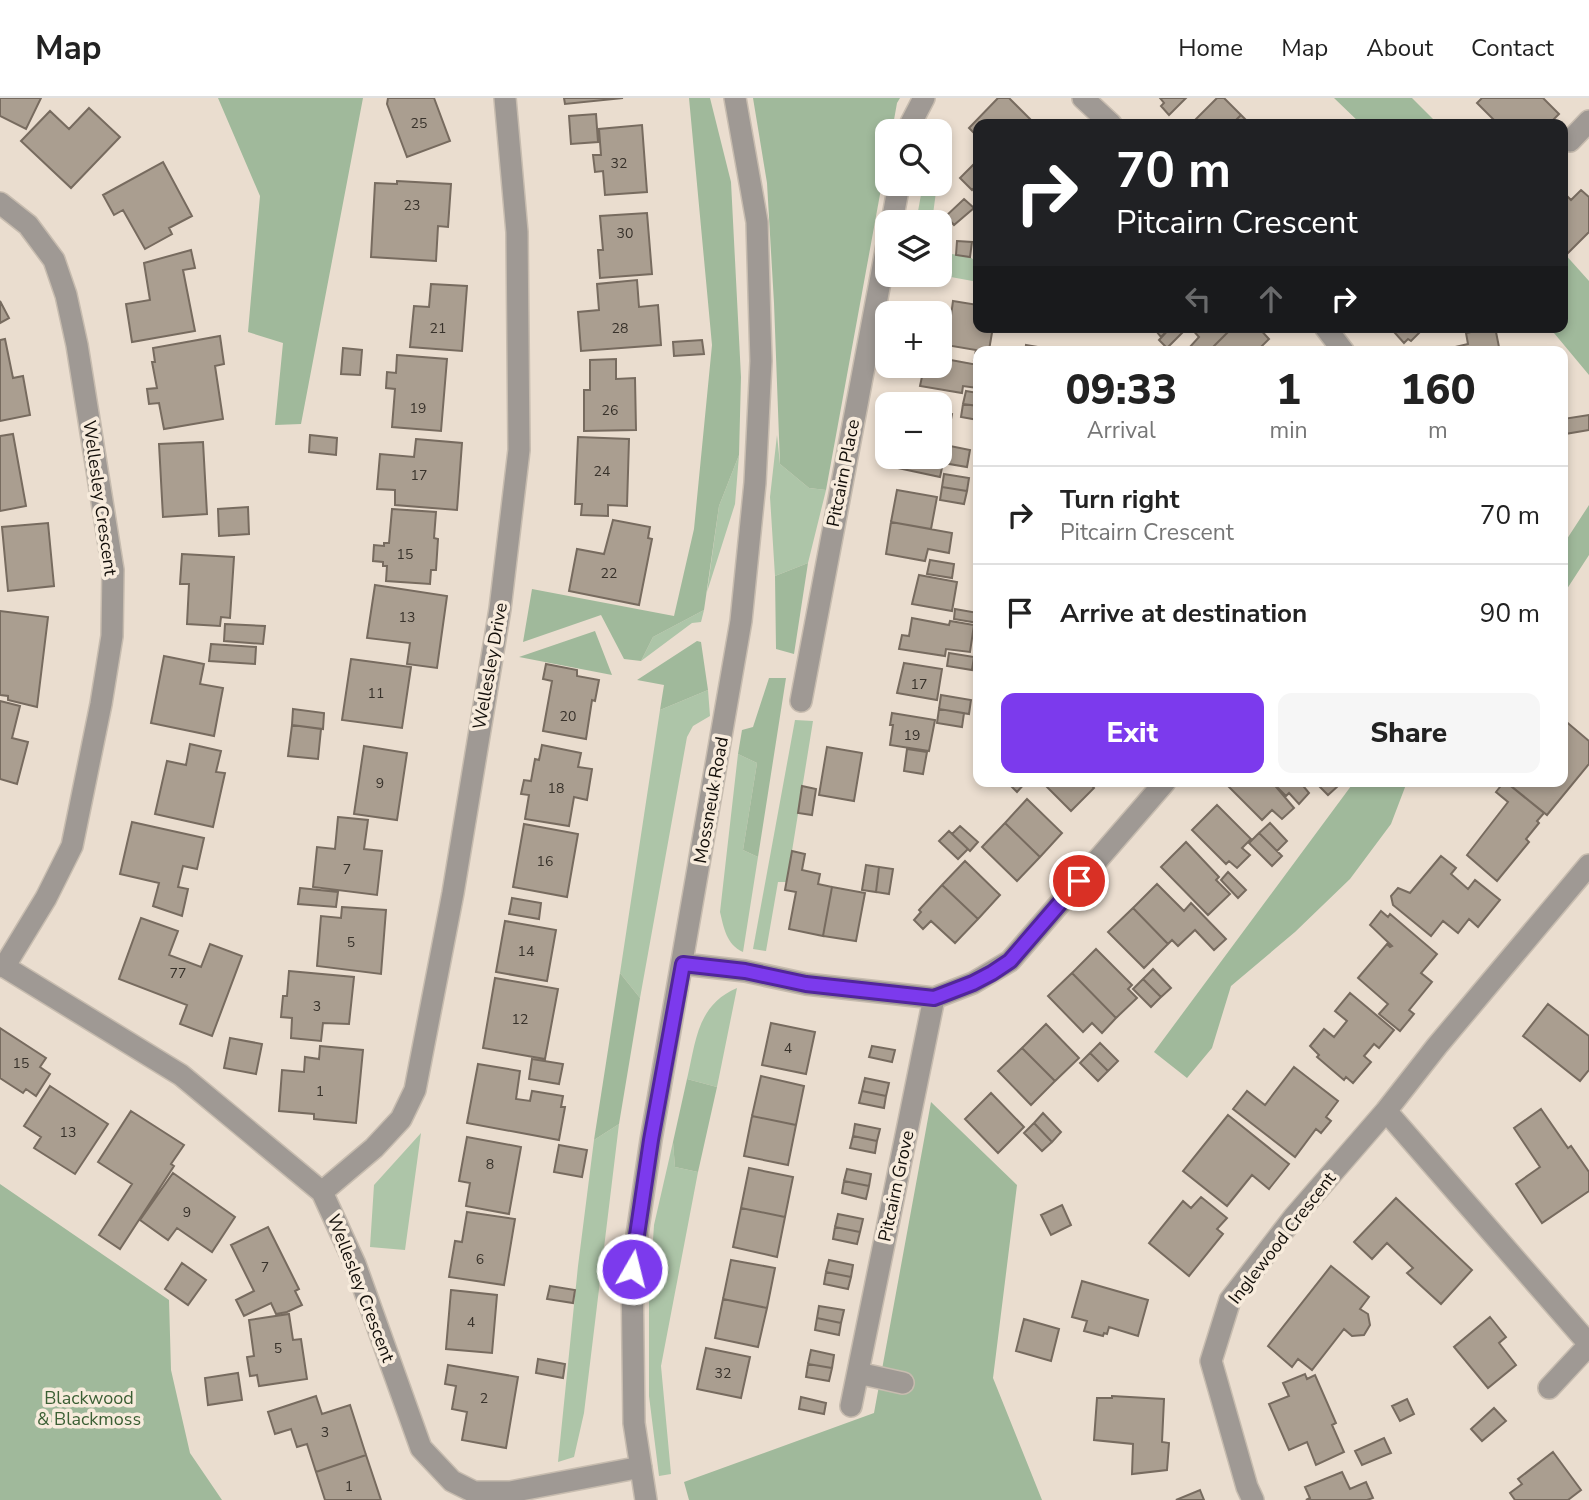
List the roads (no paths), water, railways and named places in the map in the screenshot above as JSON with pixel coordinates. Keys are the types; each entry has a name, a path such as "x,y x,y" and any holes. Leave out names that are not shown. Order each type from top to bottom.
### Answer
{"street":[{"name":"Wellesley Drive","path":"322,1192 374,1148 401,1119 415,1090 453,893 500,609 519,450 517,232 505,98"},
{"name":"Mossneuk Road","path":"646,1500 634,1423 631,1377 632,1269 651,1140 741,621 755,483 761,361 757,222 735,98"},
{"path":"913,119 924,98"},
{"path":"1083,98 1106,119"},
{"path":"1570,141 1589,121"},
{"name":"Wellesley Crescent","path":"0,203 28,225 54,260 66,295 77,345 113,570 112,636 72,846 46,898 2,965 181,1075 322,1192 355,1264 421,1448 452,1482 474,1492 510,1492 640,1467"},
{"name":"Pitcairn Place","path":"801,701 879,287"},
{"path":"683,964 745,971 806,984 934,998 983,978 1010,961 1161,787"},
{"name":"Inglewood Crescent","path":"1253,1500 1211,1361 1230,1300 1294,1217 1386,1111 1589,865"},
{"name":"Pitcairn Grove","path":"851,1406 934,998"},
{"path":"1386,1111 1589,1345 1549,1388"},
{"path":"858,1373 904,1383"}],"park label":[{"name":"Blackwood & Blackmoss","path":"89,1408"}]}
